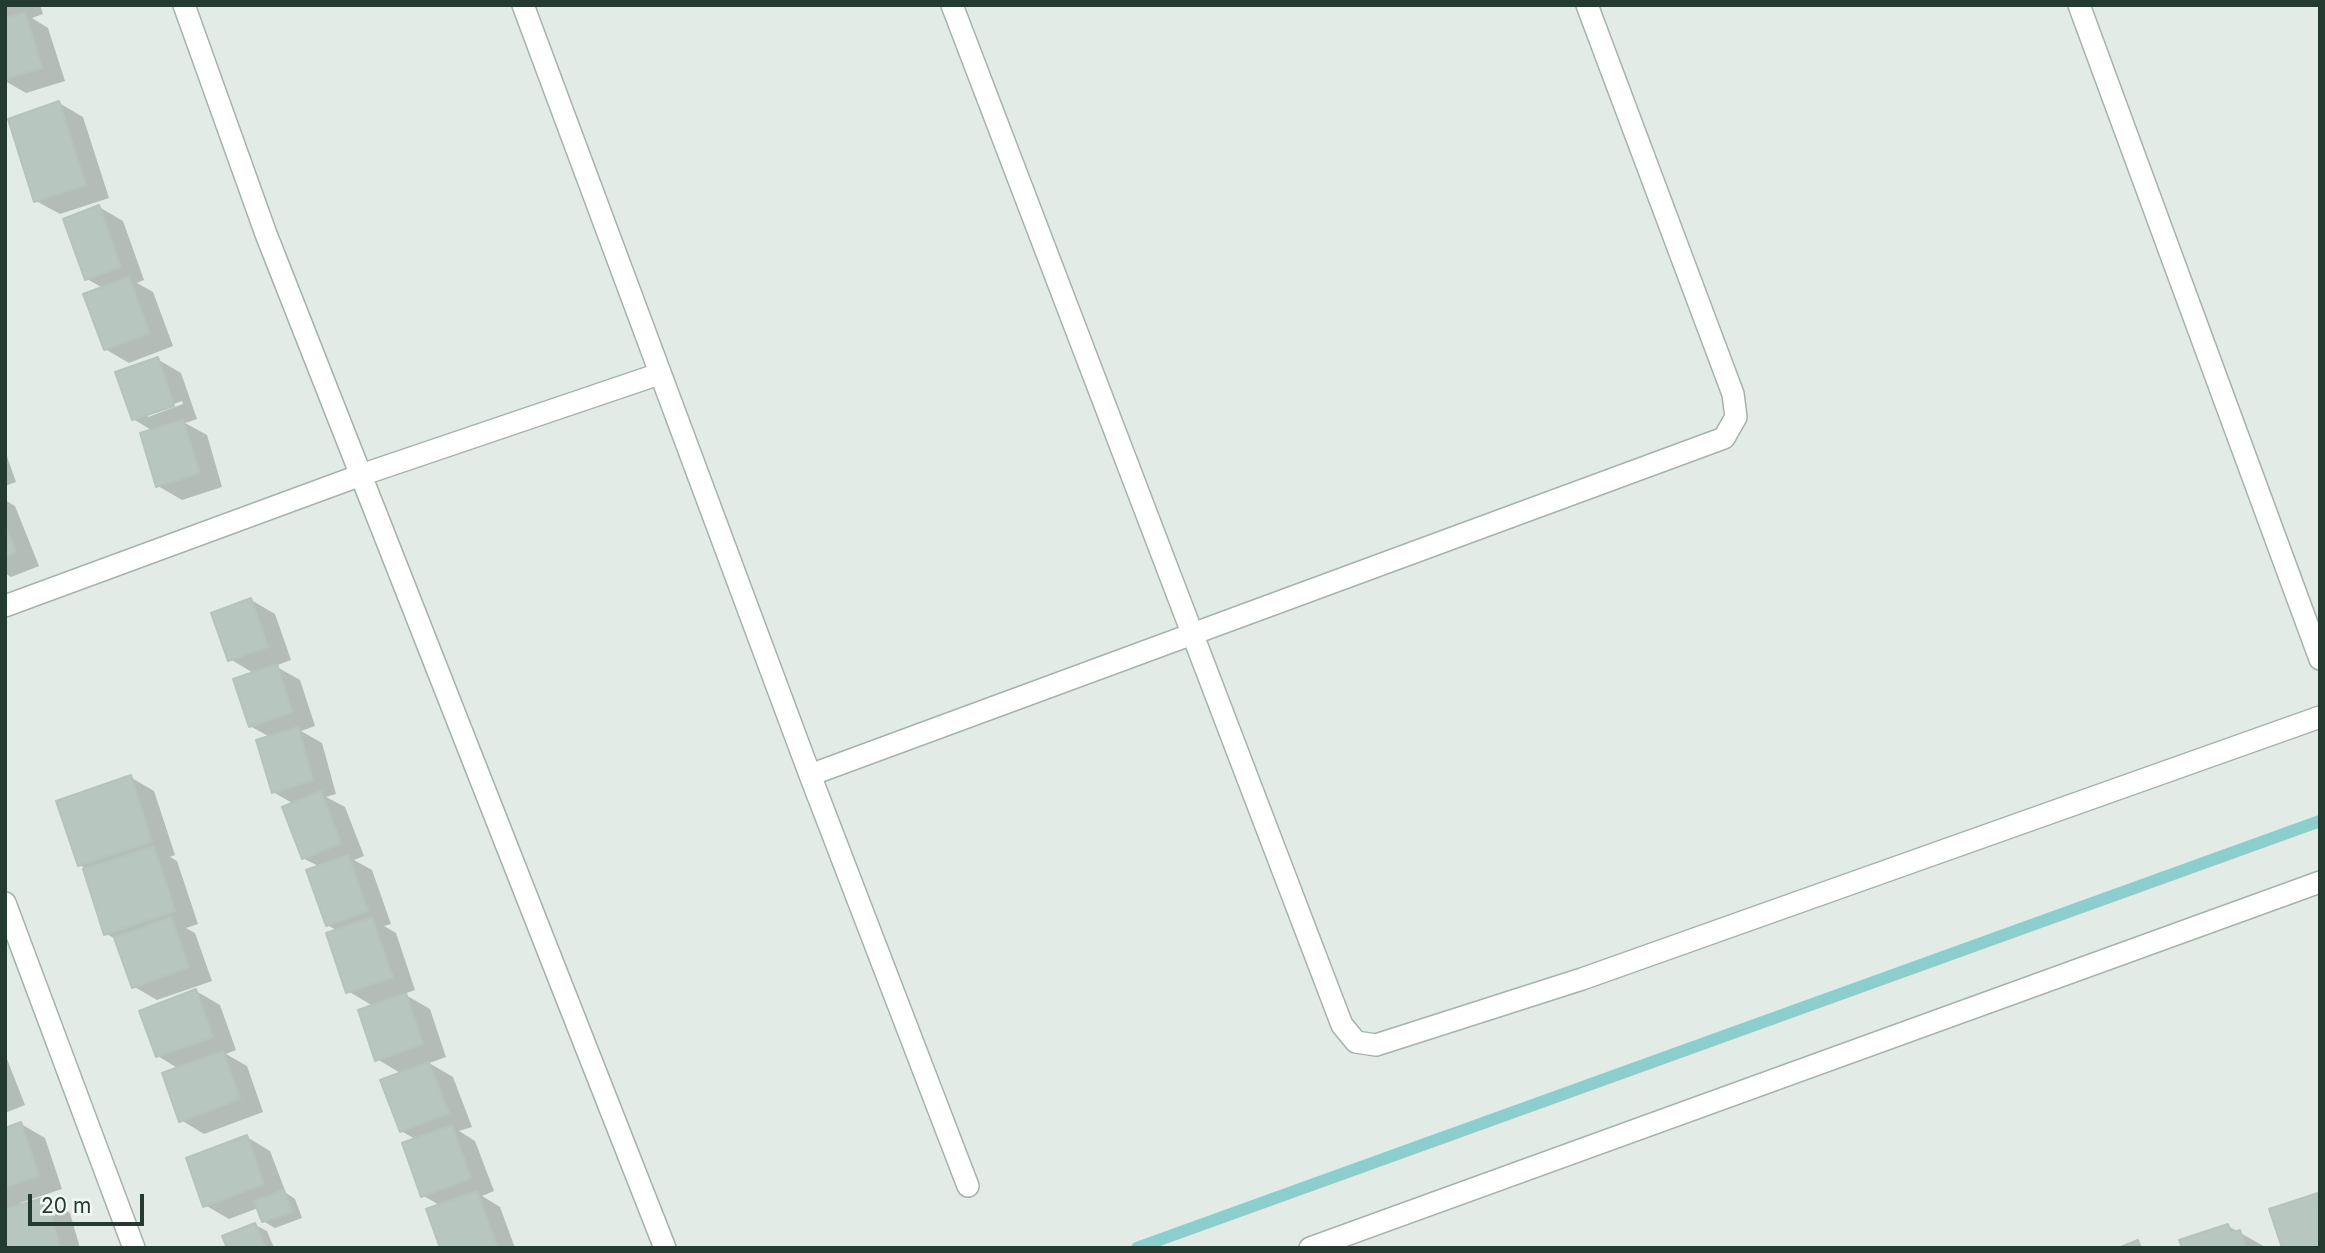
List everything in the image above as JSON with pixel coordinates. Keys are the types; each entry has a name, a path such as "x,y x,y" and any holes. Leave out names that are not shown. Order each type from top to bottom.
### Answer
{"street":[{"path":"184,5 266,234 665,1248"},
{"path":"523,5 810,775 968,1186"},
{"path":"952,5 1342,1025 1356,1042 1376,1045 1595,974 2320,717"},
{"path":"810,775 1724,438 1736,417 1733,394 1587,5"},
{"path":"2079,5 2320,659"},
{"path":"5,606 361,475 659,374"},
{"path":"1310,1248 2320,882"},
{"path":"5,903 14,954 134,1248"}],"building":[{"path":"25,12 42,68 5,79 5,18"},
{"path":"59,101 86,185 34,202 8,119"},
{"path":"99,205 121,267 85,280 63,219"},
{"path":"129,277 150,333 104,350 83,294"},
{"path":"158,357 174,406 132,420 115,372"},
{"path":"183,420 200,473 156,487 140,433"},
{"path":"5,525 16,552 5,557"},
{"path":"251,598 268,647 228,661 211,613"},
{"path":"277,664 292,712 249,727 233,679"},
{"path":"298,727 313,780 272,793 256,740"},
{"path":"131,775 152,842 78,866 56,801"},
{"path":"321,791 341,843 302,859 282,807"},
{"path":"154,846 175,911 104,935 83,869"},
{"path":"348,855 368,911 326,926 306,870"},
{"path":"171,917 189,967 132,988 114,938"},
{"path":"372,917 393,977 346,993 326,933"},
{"path":"196,989 213,1037 156,1057 139,1011"},
{"path":"406,993 423,1044 375,1061 358,1010"},
{"path":"223,1051 240,1099 179,1122 162,1073"},
{"path":"429,1062 449,1113 400,1132 380,1080"},
{"path":"21,1122 39,1176 5,1187 5,1128"},
{"path":"452,1125 471,1178 421,1197 402,1143"},
{"path":"247,1135 264,1184 203,1207 186,1158"},
{"path":"284,1190 292,1212 262,1222 254,1201"},
{"path":"477,1191 497,1246 440,1248 426,1209"},
{"path":"2318,1193 2320,1248 2282,1248 2269,1209"},
{"path":"46,1197 60,1247 5,1248 5,1209"},
{"path":"255,1223 266,1248 227,1248 222,1236"},
{"path":"2228,1224 2231,1233 2240,1230 2246,1248 2182,1248 2179,1240"},
{"path":"2138,1240 2141,1248 2118,1248"}],"waterway":[{"path":"1137,1248 2320,821"}]}
